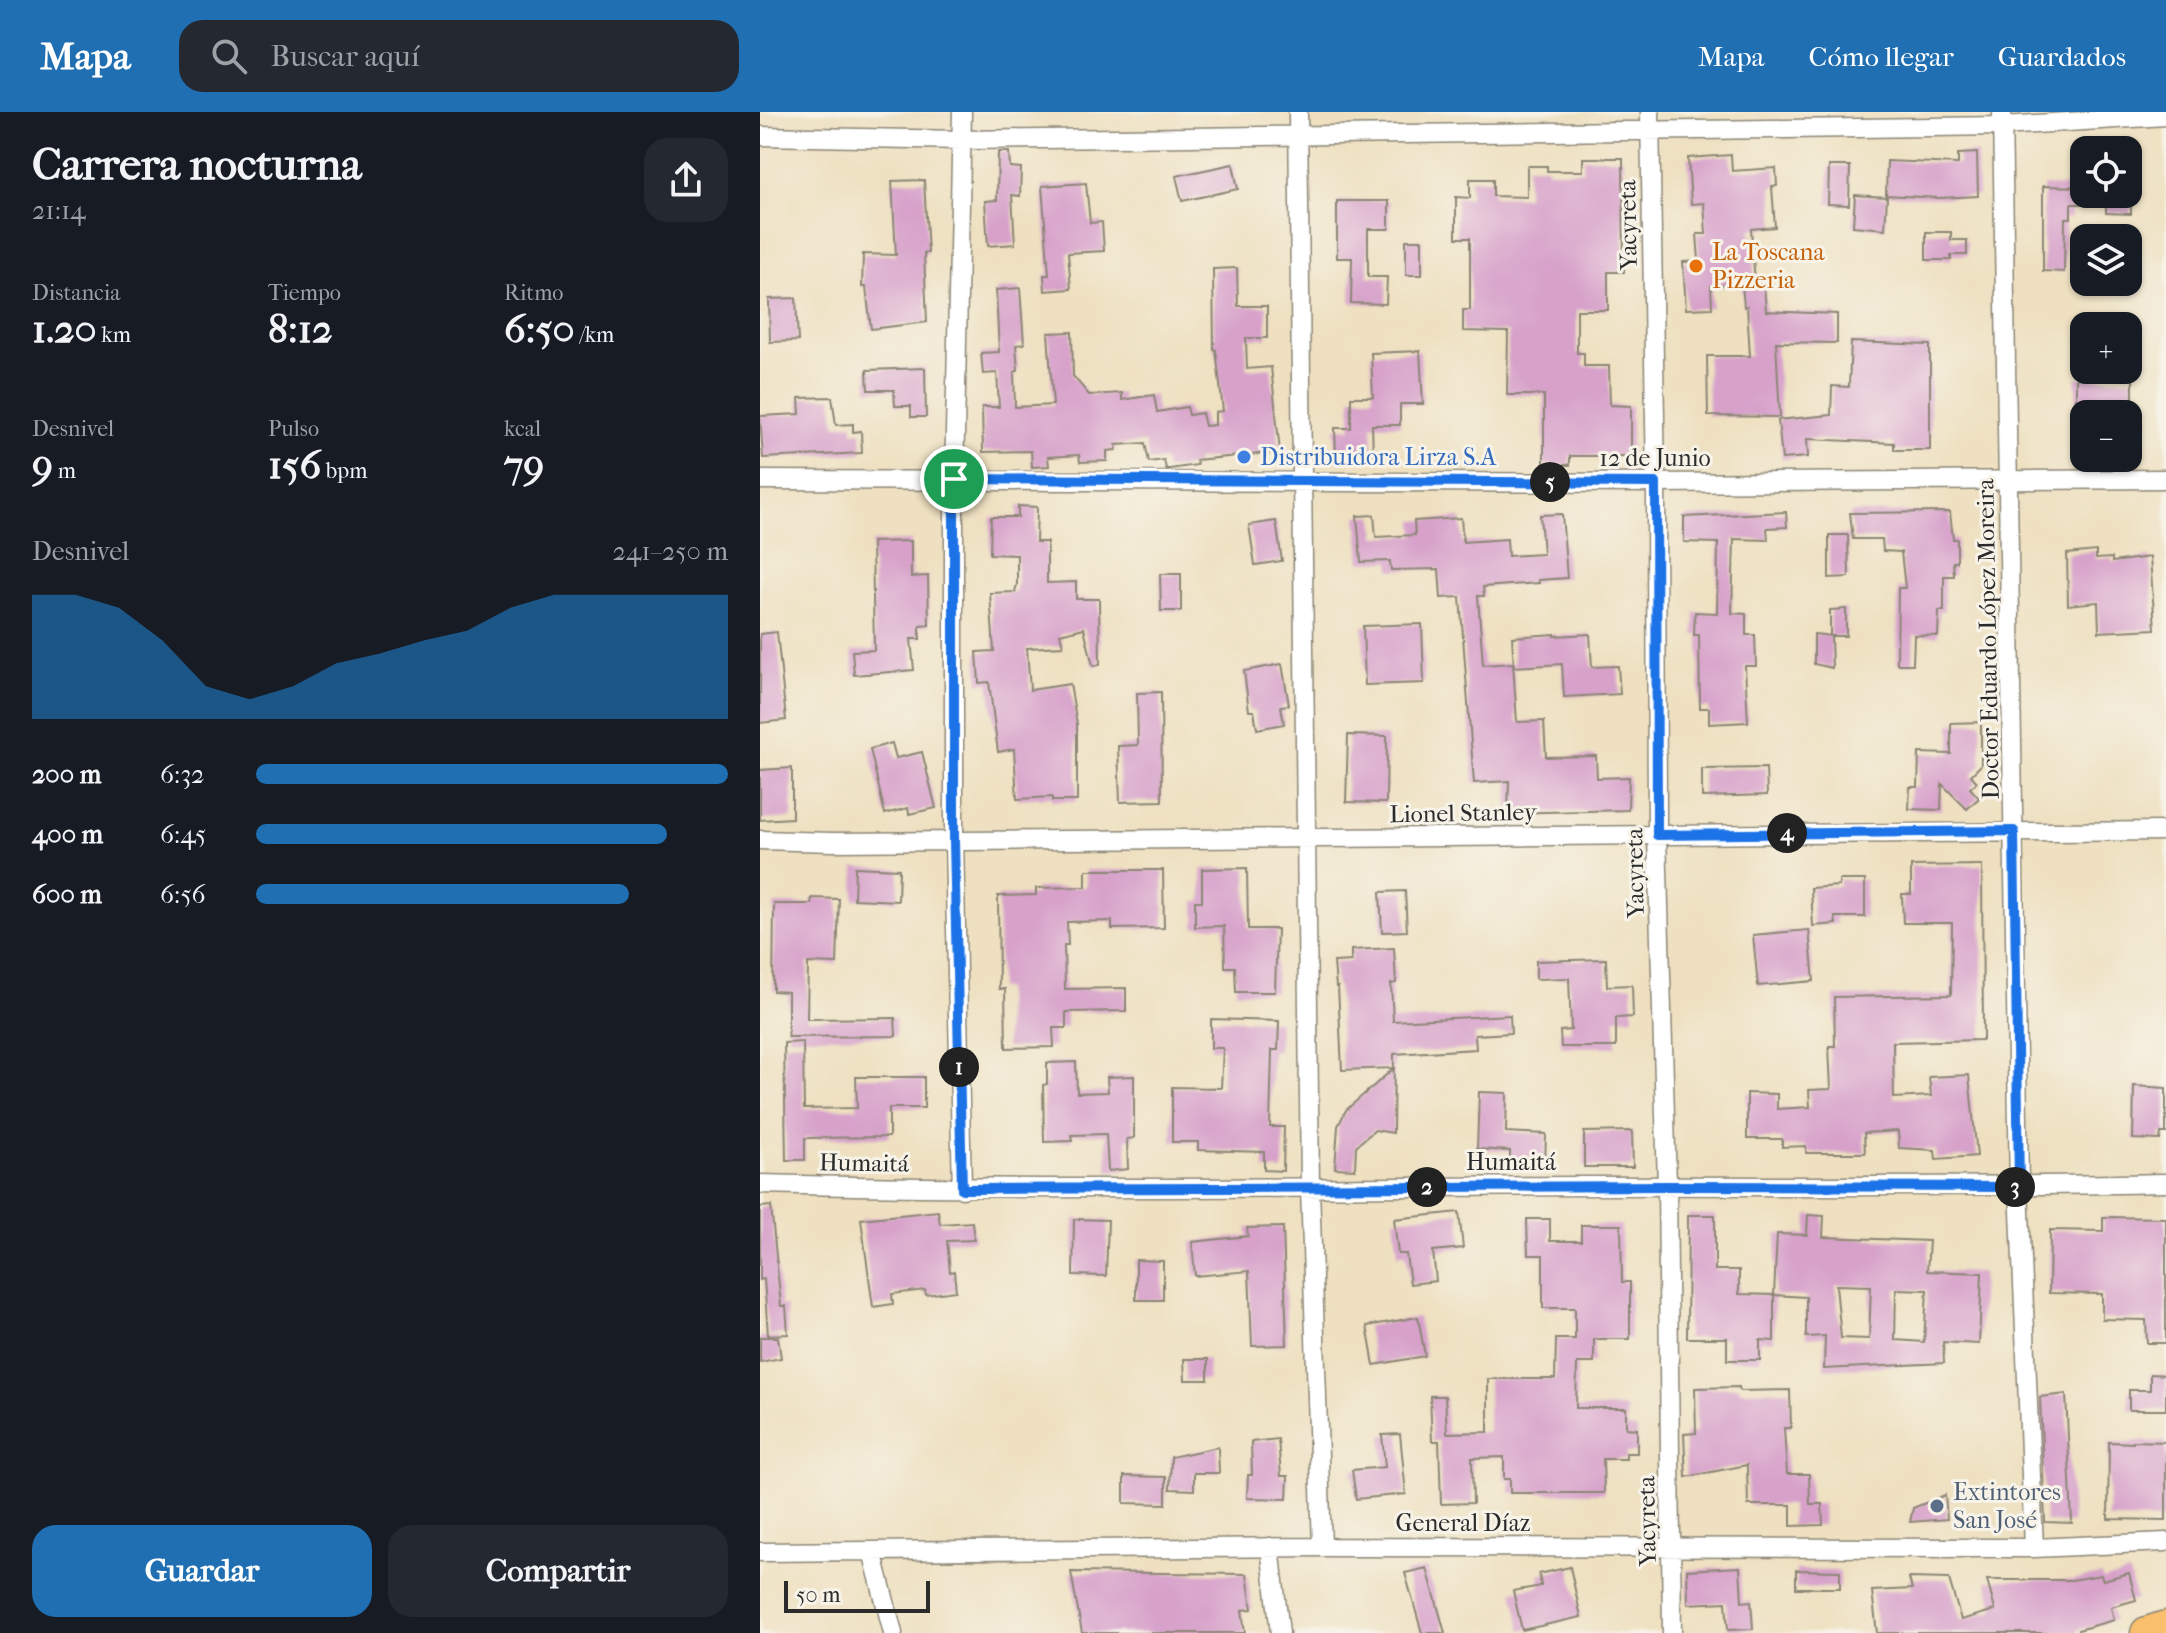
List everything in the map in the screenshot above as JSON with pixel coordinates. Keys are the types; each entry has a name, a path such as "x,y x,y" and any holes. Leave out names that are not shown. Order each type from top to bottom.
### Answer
{"highway":[{"path":"2147,1633 2166,1627"}],"street":[{"path":"962,112 954,479 954,841 962,1189"},
{"path":"1298,112 1310,1187 1322,1547"},
{"path":"760,136 962,140 1298,135 1650,121 2166,116"},
{"name":"Doctor Eduardo López Moreira","path":"2002,119 2019,1187 2034,1548"},
{"name":"Yacyreta","path":"1650,121 1656,483 1657,835 1667,1186 1672,1633"},
{"name":"12 de Junio","path":"760,480 1656,483 2166,479"},
{"name":"Lionel Stanley","path":"760,840 2166,831"},
{"name":"Humaitá","path":"760,1184 962,1189 2019,1187 2166,1183"},
{"name":"General Díaz","path":"760,1552 1270,1547 2034,1548 2166,1542"},
{"path":"1270,1547 1280,1633"},
{"path":"872,1551 893,1633"}],"building":[{"path":"998,152 1009,152 1010,167 1021,168 1020,196 1012,195 1015,244 988,246 985,201 997,200"},
{"path":"1977,153 1978,196 1939,198 1886,195 1887,161 1958,164 1958,154"},
{"path":"1731,155 1732,171 1776,168 1777,186 1772,187 1775,227 1751,229 1755,283 1749,284 1764,283 1766,311 1837,314 1837,343 1776,342 1780,417 1708,416 1707,356 1750,356 1747,306 1744,307 1742,284 1711,286 1712,308 1686,309 1683,262 1699,261 1697,234 1706,234 1704,203 1691,204 1688,158"},
{"path":"1583,158 1623,158 1624,272 1608,272 1608,310 1577,310 1577,353 1584,353 1584,366 1609,366 1610,405 1631,406 1631,456 1570,456 1570,465 1544,465 1544,395 1507,395 1508,332 1463,331 1463,310 1470,310 1470,238 1456,238 1456,197 1470,198 1470,179 1493,179 1493,196 1527,197 1527,166 1547,166 1547,171 1583,171"},
{"path":"1233,164 1238,189 1182,201 1176,176"},
{"path":"1829,166 1850,166 1849,205 1828,204"},
{"path":"924,180 928,253 924,253 927,322 871,329 866,287 862,287 863,254 896,255 892,181"},
{"path":"1086,183 1090,223 1102,222 1104,251 1068,253 1071,289 1045,291 1044,275 1049,275 1042,186"},
{"path":"2043,186 2070,187 2071,218 2065,218 2064,272 2043,271"},
{"path":"1855,195 1887,197 1885,229 1853,226"},
{"path":"1337,201 1389,201 1389,229 1368,229 1368,277 1387,277 1386,304 1351,303 1352,258 1337,258"},
{"path":"2106,208 2131,208 2131,214 2106,213"},
{"path":"1926,232 1951,232 1951,240 1967,240 1967,255 1951,255 1951,260 1926,260"},
{"path":"1406,240 1422,240 1422,275 1406,275"},
{"path":"1237,268 1238,306 1267,306 1267,338 1246,338 1247,369 1271,367 1280,452 1196,460 1197,465 1166,469 1164,460 1149,462 1145,443 1116,445 1116,450 1107,451 1107,461 1080,462 1079,455 1048,457 1049,466 1032,467 1031,451 983,452 982,407 999,407 997,373 983,374 981,353 999,352 996,290 1020,288 1024,344 1016,345 1018,371 1014,372 1015,407 1053,405 1048,333 1072,332 1073,376 1089,395 1122,393 1122,400 1154,395 1157,412 1187,407 1189,415 1202,413 1205,426 1215,425 1215,412 1223,411 1214,350 1213,269"},
{"path":"796,298 798,341 770,342 769,299"},
{"path":"1851,342 1930,345 1930,450 1894,450 1894,443 1807,439 1808,457 1782,459 1778,420 1831,415 1832,386 1849,387"},
{"path":"1420,351 1423,404 1400,404 1400,425 1372,425 1373,455 1336,455 1335,428 1351,428 1351,397 1373,397 1371,353"},
{"path":"925,368 926,417 911,417 911,406 895,406 894,390 868,390 867,370"},
{"path":"2076,384 2133,384 2133,400 2076,400"},
{"path":"832,397 836,425 853,424 853,432 861,431 862,453 763,458 760,416 800,414 799,398"},
{"path":"1018,506 1037,507 1036,542 1047,542 1047,583 1076,582 1076,599 1099,599 1100,665 1093,666 1084,628 1060,634 1063,646 1027,648 1030,690 1070,684 1077,724 1077,801 1052,801 1052,797 1017,799 1014,749 998,752 989,682 979,683 977,652 994,651 990,593 1015,592 1017,584 1017,555 990,554 991,517 1018,517"},
{"path":"1786,512 1787,527 1767,528 1768,540 1734,539 1732,613 1746,614 1746,635 1755,635 1756,666 1745,666 1748,722 1709,724 1709,708 1700,708 1699,635 1694,635 1695,612 1717,613 1718,543 1684,542 1684,517"},
{"path":"1950,512 1953,539 1957,539 1957,562 1953,562 1954,576 1944,576 1944,611 1939,611 1938,636 1914,635 1913,664 1897,664 1898,588 1905,588 1901,552 1883,551 1882,539 1853,539 1850,513"},
{"path":"1562,514 1567,578 1483,587 1484,596 1478,596 1483,665 1513,663 1517,722 1544,721 1546,757 1596,756 1597,778 1629,777 1628,810 1508,813 1509,781 1474,783 1460,597 1441,598 1439,569 1391,570 1390,561 1361,562 1357,516 1374,515 1376,537 1415,535 1414,521 1461,518 1463,542 1507,539 1508,556 1543,554 1540,515"},
{"path":"1276,521 1282,561 1255,565 1249,525"},
{"path":"1829,535 1848,535 1849,577 1829,578"},
{"path":"911,541 911,577 928,576 929,625 920,626 920,639 911,639 914,670 854,675 852,651 874,650 872,542"},
{"path":"2096,551 2096,559 2112,558 2112,562 2150,557 2155,629 2099,632 2098,602 2068,605 2067,554"},
{"path":"1160,574 1181,574 1181,611 1161,611"},
{"path":"1846,609 1846,636 1830,636 1830,610"},
{"path":"1422,624 1424,683 1365,685 1363,626"},
{"path":"777,632 786,720 760,723 760,634"},
{"path":"1590,634 1592,667 1618,666 1620,694 1564,697 1562,664 1514,667 1512,637"},
{"path":"1814,634 1831,636 1832,668 1814,664"},
{"path":"1282,664 1289,705 1281,706 1284,724 1257,729 1254,711 1249,711 1244,671"},
{"path":"1161,692 1162,801 1120,802 1118,746 1138,745 1137,693"},
{"path":"1981,722 1981,765 1971,775 1977,782 1970,788 1979,798 1967,809 1942,784 1941,810 1909,809 1910,787 1918,787 1919,753 1951,754 1951,723"},
{"path":"1348,735 1387,736 1386,803 1346,802"},
{"path":"892,743 896,758 922,752 936,808 909,814 908,808 885,814 870,749"},
{"path":"792,768 792,818 760,820 760,770"},
{"path":"1766,768 1767,795 1702,797 1702,769"},
{"path":"1982,865 1983,1040 1893,1042 1894,1098 1931,1096 1929,1077 1969,1075 1977,1156 1936,1159 1935,1150 1899,1148 1898,1131 1864,1133 1865,1153 1806,1153 1806,1146 1782,1147 1782,1139 1747,1139 1747,1093 1777,1094 1777,1109 1810,1107 1809,1090 1831,1089 1829,1046 1835,1046 1834,997 1951,995 1952,923 1903,923 1902,894 1911,894 1911,866"},
{"path":"855,867 899,869 898,901 854,899"},
{"path":"1247,868 1248,929 1277,929 1275,992 1236,992 1235,967 1225,967 1224,926 1195,927 1195,901 1202,901 1202,869"},
{"path":"1086,870 1163,870 1164,928 1112,929 1112,921 1067,922 1065,989 1126,988 1126,1011 1066,1012 1066,1028 1053,1028 1054,1047 1006,1048 1005,989 999,989 998,896 1036,895 1036,888 1086,887"},
{"path":"1839,880 1865,880 1865,917 1835,917 1836,924 1813,926 1811,888 1839,886"},
{"path":"1405,891 1407,931 1382,932 1380,892"},
{"path":"812,898 839,899 837,964 808,963 807,1019 895,1018 896,1036 788,1037 788,992 773,991 774,904 811,904"},
{"path":"1809,930 1814,981 1758,986 1753,935"},
{"path":"1394,948 1396,983 1391,984 1393,1021 1510,1015 1511,1033 1475,1035 1476,1049 1394,1054 1394,1068 1342,1070 1334,962 1351,961 1351,950"},
{"path":"1606,959 1607,986 1632,985 1633,1017 1616,1018 1616,1047 1561,1047 1560,1031 1571,1030 1569,978 1536,979 1536,961"},
{"path":"1211,1019 1279,1021 1278,1050 1272,1050 1270,1127 1284,1127 1283,1171 1264,1170 1264,1152 1198,1150 1198,1142 1172,1142 1172,1087 1221,1088 1223,1048 1211,1048"},
{"path":"803,1042 804,1109 857,1108 856,1077 924,1077 924,1108 889,1108 889,1137 805,1138 805,1160 786,1160 784,1043"},
{"path":"1076,1062 1077,1093 1108,1092 1107,1077 1134,1076 1134,1138 1127,1139 1128,1169 1108,1171 1106,1134 1071,1135 1072,1141 1044,1142 1043,1085 1047,1084 1047,1063"},
{"path":"1394,1068 1393,1133 1375,1130 1356,1146 1355,1169 1335,1168 1338,1126 1346,1110"},
{"path":"2134,1086 2166,1088 2166,1133 2161,1133 2160,1140 2133,1139"},
{"path":"1479,1092 1507,1093 1506,1132 1546,1134 1545,1166 1510,1165 1510,1151 1477,1149"},
{"path":"1632,1131 1633,1167 1584,1167 1584,1132"},
{"path":"771,1206 781,1306 786,1306 788,1334 768,1335 764,1279 760,1280 760,1207"},
{"path":"938,1211 940,1224 972,1222 974,1240 947,1241 950,1272 954,1271 956,1291 926,1295 925,1290 892,1294 893,1304 873,1307 861,1219"},
{"path":"1459,1212 1463,1248 1433,1251 1436,1281 1410,1284 1406,1254 1398,1254 1394,1219"},
{"path":"1688,1215 1715,1215 1715,1270 1739,1270 1739,1294 1774,1295 1774,1341 1760,1340 1760,1360 1727,1360 1727,1338 1687,1338"},
{"path":"1808,1215 1824,1216 1823,1237 1929,1241 1927,1271 1982,1273 1979,1344 1943,1342 1944,1363 1824,1369 1825,1336 1806,1337 1806,1297 1774,1295 1777,1234 1807,1235","holes":["1836,1285 1871,1286 1869,1339 1841,1338","1896,1289 1927,1290 1924,1342 1895,1340"]},
{"path":"2103,1217 2166,1218 2166,1343 2147,1343 2146,1320 2102,1319 2102,1294 2049,1293 2050,1230 2103,1231"},
{"path":"1074,1219 1108,1220 1106,1276 1073,1275"},
{"path":"1527,1219 1550,1219 1550,1241 1581,1241 1581,1225 1621,1225 1622,1282 1630,1282 1630,1339 1594,1339 1594,1363 1577,1363 1576,1408 1626,1408 1626,1428 1637,1429 1637,1453 1626,1453 1626,1459 1603,1459 1604,1493 1510,1493 1510,1479 1504,1479 1504,1457 1472,1458 1473,1503 1441,1504 1439,1441 1432,1441 1430,1396 1445,1396 1447,1433 1488,1432 1488,1379 1555,1379 1556,1339 1575,1339 1575,1308 1543,1308 1543,1255 1528,1255"},
{"path":"1283,1227 1287,1345 1252,1346 1249,1271 1195,1276 1192,1242 1248,1236 1247,1228"},
{"path":"1136,1260 1163,1261 1163,1300 1136,1300"},
{"path":"1418,1317 1425,1356 1374,1365 1367,1326"},
{"path":"760,1337 778,1337 781,1358 760,1362"},
{"path":"1184,1359 1208,1359 1208,1380 1185,1380"},
{"path":"2150,1374 2166,1375 2166,1410 2129,1410 2129,1390 2150,1390"},
{"path":"1739,1387 1740,1391 1790,1390 1791,1428 1784,1428 1787,1474 1809,1474 1810,1504 1822,1504 1823,1525 1791,1526 1791,1505 1748,1505 1747,1465 1686,1477 1684,1434 1696,1433 1695,1388"},
{"path":"2066,1394 2072,1523 2045,1522 2040,1397"},
{"path":"1400,1434 1406,1494 1356,1499 1352,1470 1385,1467 1382,1435"},
{"path":"1278,1439 1281,1476 1288,1476 1287,1499 1247,1498 1248,1475 1252,1475 1251,1442"},
{"path":"2109,1442 2166,1442 2166,1520 2108,1519"},
{"path":"1218,1447 1219,1473 1194,1473 1194,1490 1170,1489 1171,1457"},
{"path":"1124,1476 1166,1477 1166,1504 1124,1503"},
{"path":"1945,1495 1947,1519 1910,1522 1913,1508"},
{"path":"1570,1567 1581,1617 1522,1630 1513,1591 1541,1586 1539,1574"},
{"path":"1740,1567 1742,1602 1751,1601 1753,1629 1728,1630 1726,1602 1688,1604 1687,1570"},
{"path":"1427,1568 1445,1633 1422,1633 1405,1573"},
{"path":"1796,1570 1840,1571 1840,1588 1796,1588"},
{"path":"1071,1572 1247,1574 1252,1609 1242,1610 1245,1633 1082,1633"},
{"path":"2129,1573 2136,1600 2111,1607 2114,1620 2078,1630 2079,1633 1877,1633 1872,1591 1912,1589 1909,1578 1949,1579 1961,1620 1995,1610 1987,1580 2072,1580 2101,1575 2103,1580"}],"place":[{"name":"La Toscana Pizzeria","path":"1696,266"},
{"name":"Distribuidora Lirza S.A","path":"1244,457"},
{"name":"Extintores San José","path":"1937,1506"}],"route":[{"path":"954,479 1656,483 1657,835 2014,831 2019,1187 962,1189 954,841 954,479"}]}
